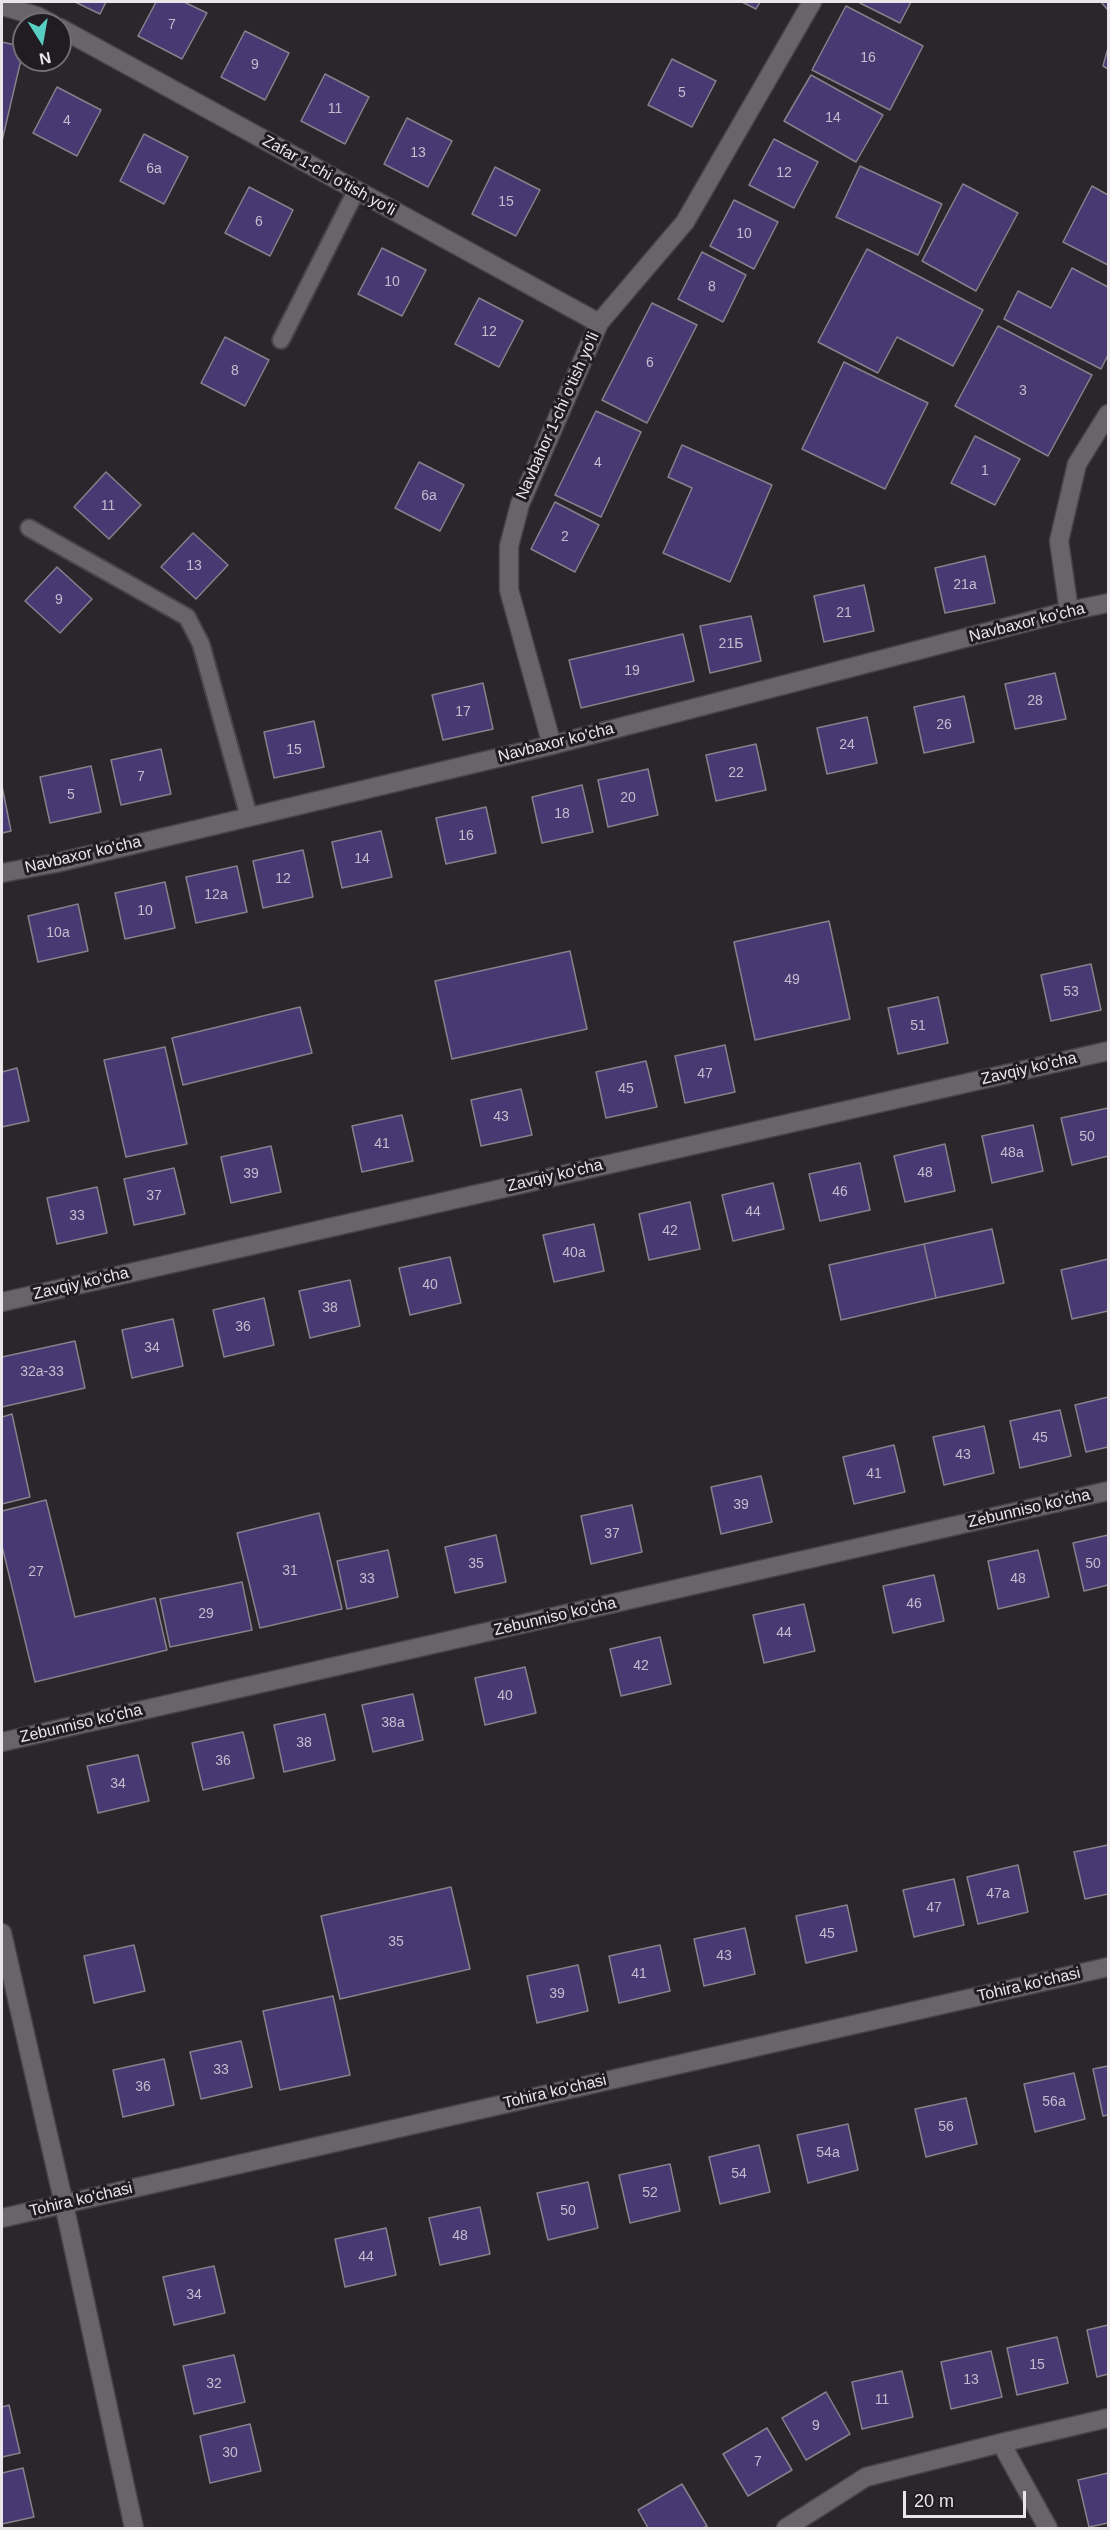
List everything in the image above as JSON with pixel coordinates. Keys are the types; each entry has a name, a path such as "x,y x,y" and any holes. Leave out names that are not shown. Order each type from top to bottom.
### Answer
{"street":[{"name":"Navbahor 1-chi o'tish yo'li","path":"552,745 508,590 509,546 520,504 599,323 685,222 812,2"},
{"path":"2,6 23,12"},
{"name":"Zafar 1-chi o'tish yo'li","path":"72,35 599,323"},
{"path":"1069,611 1059,541 1077,464 1108,414"},
{"name":"Navbaxor ko'cha","path":"2,873 552,745 1069,611 1108,603"},
{"name":"Zavqiy ko'cha","path":"2,1302 1108,1051"},
{"name":"Zebunniso ko'cha","path":"2,1742 1108,1491"},
{"path":"2,1933 64,2204 134,2529"},
{"name":"Tohira ko'chasi","path":"2,2218 1108,1967"},
{"path":"786,2529 866,2477 1108,2418"},
{"path":"1001,2443 1048,2529"}],"lane":[{"path":"281,340 356,191"},
{"path":"29,528 187,617 201,644 249,817"}],"building":[{"path":"75,2 106,2 100,14"},
{"path":"156,2 184,2 207,13 182,59 138,36"},
{"path":"742,2 760,2 756,9"},
{"path":"858,2 911,2 900,23"},
{"path":"1101,2 1108,2 1108,10"},
{"path":"846,6 923,46 890,110 812,70"},
{"path":"245,31 289,53 265,100 221,77"},
{"path":"2,42 12,44 12,72 18,72 2,141"},
{"path":"1108,48 1108,69 1103,66"},
{"path":"672,59 716,81 692,127 648,105"},
{"path":"325,74 369,97 345,144 301,121"},
{"path":"811,75 883,115 856,162 784,121"},
{"path":"57,87 101,110 77,156 33,133"},
{"path":"407,118 452,141 428,187 384,164"},
{"path":"144,134 188,157 164,204 120,181"},
{"path":"774,139 818,162 794,208 749,185"},
{"path":"860,166 942,204 918,255 836,217"},
{"path":"495,167 540,190 516,236 472,214"},
{"path":"963,184 1018,213 976,291 922,261"},
{"path":"1092,186 1108,195 1108,265 1063,242"},
{"path":"249,187 293,210 270,256 225,233"},
{"path":"734,200 778,222 754,269 710,246"},
{"path":"382,248 426,270 402,316 358,294"},
{"path":"867,249 983,310 953,366 897,337 878,373 818,342"},
{"path":"702,252 746,275 723,322 678,299"},
{"path":"1072,268 1108,287 1108,355 1101,369 1004,319 1018,291 1051,308"},
{"path":"479,298 523,321 499,367 455,344"},
{"path":"652,303 697,325 647,423 602,400"},
{"path":"998,326 1092,375 1048,456 955,406"},
{"path":"225,337 269,360 245,406 201,383"},
{"path":"844,362 928,403 885,489 802,449"},
{"path":"596,411 641,432 601,517 555,495"},
{"path":"975,436 1020,459 995,505 951,483"},
{"path":"682,445 772,485 730,582 663,553 692,488 668,477"},
{"path":"419,462 464,485 440,531 395,508"},
{"path":"106,472 141,505 109,539 74,507"},
{"path":"555,502 599,525 575,572 531,549"},
{"path":"193,533 228,565 196,599 161,567"},
{"path":"985,556 995,603 945,613 935,568"},
{"path":"57,567 92,599 60,633 25,601"},
{"path":"864,585 874,631 824,642 814,596"},
{"path":"751,616 761,661 710,673 700,626"},
{"path":"683,634 694,681 581,708 569,660"},
{"path":"1055,673 1066,719 1015,729 1005,684"},
{"path":"483,683 493,729 443,740 432,695"},
{"path":"964,696 974,742 924,753 914,707"},
{"path":"867,717 877,763 827,774 817,728"},
{"path":"314,721 324,767 274,778 264,732"},
{"path":"756,744 766,790 716,801 706,755"},
{"path":"161,749 171,794 121,805 111,760"},
{"path":"91,766 101,812 50,823 40,777"},
{"path":"648,769 658,815 608,827 598,780"},
{"path":"582,785 593,832 542,843 532,797"},
{"path":"2,786 11,831 2,833"},
{"path":"486,807 496,853 446,864 436,818"},
{"path":"381,831 392,877 342,888 332,842"},
{"path":"303,850 313,897 263,908 253,861"},
{"path":"237,866 247,912 196,923 186,877"},
{"path":"165,882 175,928 125,939 115,893"},
{"path":"78,904 88,951 38,962 28,916"},
{"path":"829,921 850,1019 755,1040 734,942"},
{"path":"570,951 587,1029 452,1059 435,981"},
{"path":"1091,964 1101,1010 1051,1021 1041,975"},
{"path":"938,997 948,1043 898,1054 888,1008"},
{"path":"300,1007 312,1053 183,1085 172,1038"},
{"path":"725,1045 735,1092 685,1103 675,1056"},
{"path":"165,1047 187,1144 126,1157 104,1060"},
{"path":"646,1061 657,1107 606,1118 596,1072"},
{"path":"17,1068 29,1121 2,1127 2,1072"},
{"path":"521,1089 532,1135 481,1146 471,1100"},
{"path":"1108,1108 1108,1156 1072,1165 1061,1118"},
{"path":"402,1115 413,1161 362,1172 352,1126"},
{"path":"1033,1125 1043,1171 992,1183 982,1136"},
{"path":"945,1144 955,1191 905,1202 894,1156"},
{"path":"271,1146 281,1192 231,1203 221,1157"},
{"path":"860,1163 870,1210 820,1221 809,1174"},
{"path":"174,1168 185,1214 134,1225 124,1179"},
{"path":"773,1183 784,1229 733,1241 722,1195"},
{"path":"97,1187 107,1233 57,1244 47,1198"},
{"path":"690,1202 700,1249 649,1260 639,1214"},
{"path":"594,1224 604,1271 554,1282 543,1235"},
{"path":"992,1229 1004,1283 936,1298 924,1244"},
{"path":"924,1244 936,1298 841,1320 829,1265"},
{"path":"450,1257 461,1303 410,1315 399,1268"},
{"path":"1108,1259 1108,1311 1072,1319 1061,1270"},
{"path":"350,1280 360,1326 310,1338 299,1291"},
{"path":"264,1298 274,1345 224,1357 213,1310"},
{"path":"173,1319 183,1366 132,1378 122,1330"},
{"path":"75,1341 85,1388 2,1407 2,1357"},
{"path":"1108,1397 1108,1447 1086,1452 1075,1405"},
{"path":"1060,1410 1071,1456 1020,1468 1010,1421"},
{"path":"12,1414 30,1497 2,1504 2,1417"},
{"path":"984,1426 994,1473 944,1485 933,1437"},
{"path":"894,1445 905,1492 854,1504 843,1457"},
{"path":"761,1476 772,1522 721,1534 711,1487"},
{"path":"46,1500 75,1617 155,1598 167,1650 35,1682 2,1546 2,1511"},
{"path":"632,1505 642,1552 591,1564 581,1516"},
{"path":"319,1513 342,1609 260,1628 237,1533"},
{"path":"496,1535 506,1582 455,1593 445,1547"},
{"path":"1108,1535 1108,1585 1084,1591 1073,1543"},
{"path":"388,1550 398,1597 347,1609 337,1561"},
{"path":"1038,1550 1049,1597 998,1609 988,1561"},
{"path":"934,1575 944,1621 893,1633 883,1586"},
{"path":"242,1582 252,1630 170,1647 160,1599"},
{"path":"804,1604 815,1651 764,1663 753,1615"},
{"path":"660,1637 671,1684 621,1696 610,1649"},
{"path":"525,1667 536,1713 485,1725 475,1678"},
{"path":"413,1694 423,1740 373,1752 362,1705"},
{"path":"325,1714 335,1760 284,1772 274,1725"},
{"path":"243,1732 254,1778 203,1790 192,1743"},
{"path":"138,1755 149,1801 98,1813 87,1766"},
{"path":"1108,1845 1108,1894 1085,1899 1074,1852"},
{"path":"1018,1865 1028,1912 978,1924 967,1877"},
{"path":"954,1879 964,1925 914,1937 903,1890"},
{"path":"451,1887 470,1969 340,1999 321,1916"},
{"path":"847,1905 857,1951 806,1963 796,1916"},
{"path":"745,1928 755,1974 704,1986 694,1939"},
{"path":"134,1945 145,1991 94,2003 84,1956"},
{"path":"660,1945 670,1991 619,2003 609,1956"},
{"path":"578,1965 588,2011 537,2023 527,1976"},
{"path":"333,1996 350,2075 280,2090 263,2011"},
{"path":"241,2041 252,2087 201,2099 190,2052"},
{"path":"164,2059 174,2105 123,2117 113,2070"},
{"path":"1108,2066 1108,2115 1103,2116 1093,2069"},
{"path":"1074,2073 1085,2119 1035,2132 1024,2084"},
{"path":"966,2098 977,2144 926,2157 915,2109"},
{"path":"848,2124 858,2170 808,2183 797,2135"},
{"path":"759,2145 770,2192 720,2204 709,2157"},
{"path":"670,2164 680,2211 630,2223 619,2175"},
{"path":"588,2182 598,2228 548,2240 537,2193"},
{"path":"480,2207 490,2254 440,2265 429,2218"},
{"path":"386,2228 396,2275 345,2287 335,2239"},
{"path":"214,2266 225,2313 174,2325 163,2277"},
{"path":"1108,2325 1108,2374 1097,2377 1087,2330"},
{"path":"1057,2337 1068,2383 1017,2395 1007,2348"},
{"path":"991,2351 1002,2397 951,2409 941,2362"},
{"path":"234,2355 245,2402 194,2414 183,2366"},
{"path":"902,2371 913,2417 862,2429 852,2382"},
{"path":"826,2392 850,2434 806,2460 782,2418"},
{"path":"9,2405 20,2453 2,2457 2,2407"},
{"path":"250,2424 261,2471 210,2483 200,2436"},
{"path":"767,2428 792,2470 748,2496 723,2454"},
{"path":"23,2468 34,2517 2,2524 2,2473"},
{"path":"1108,2473 1108,2523 1089,2527 1078,2480"},
{"path":"682,2484 707,2526 703,2528 648,2528 638,2510"}]}
